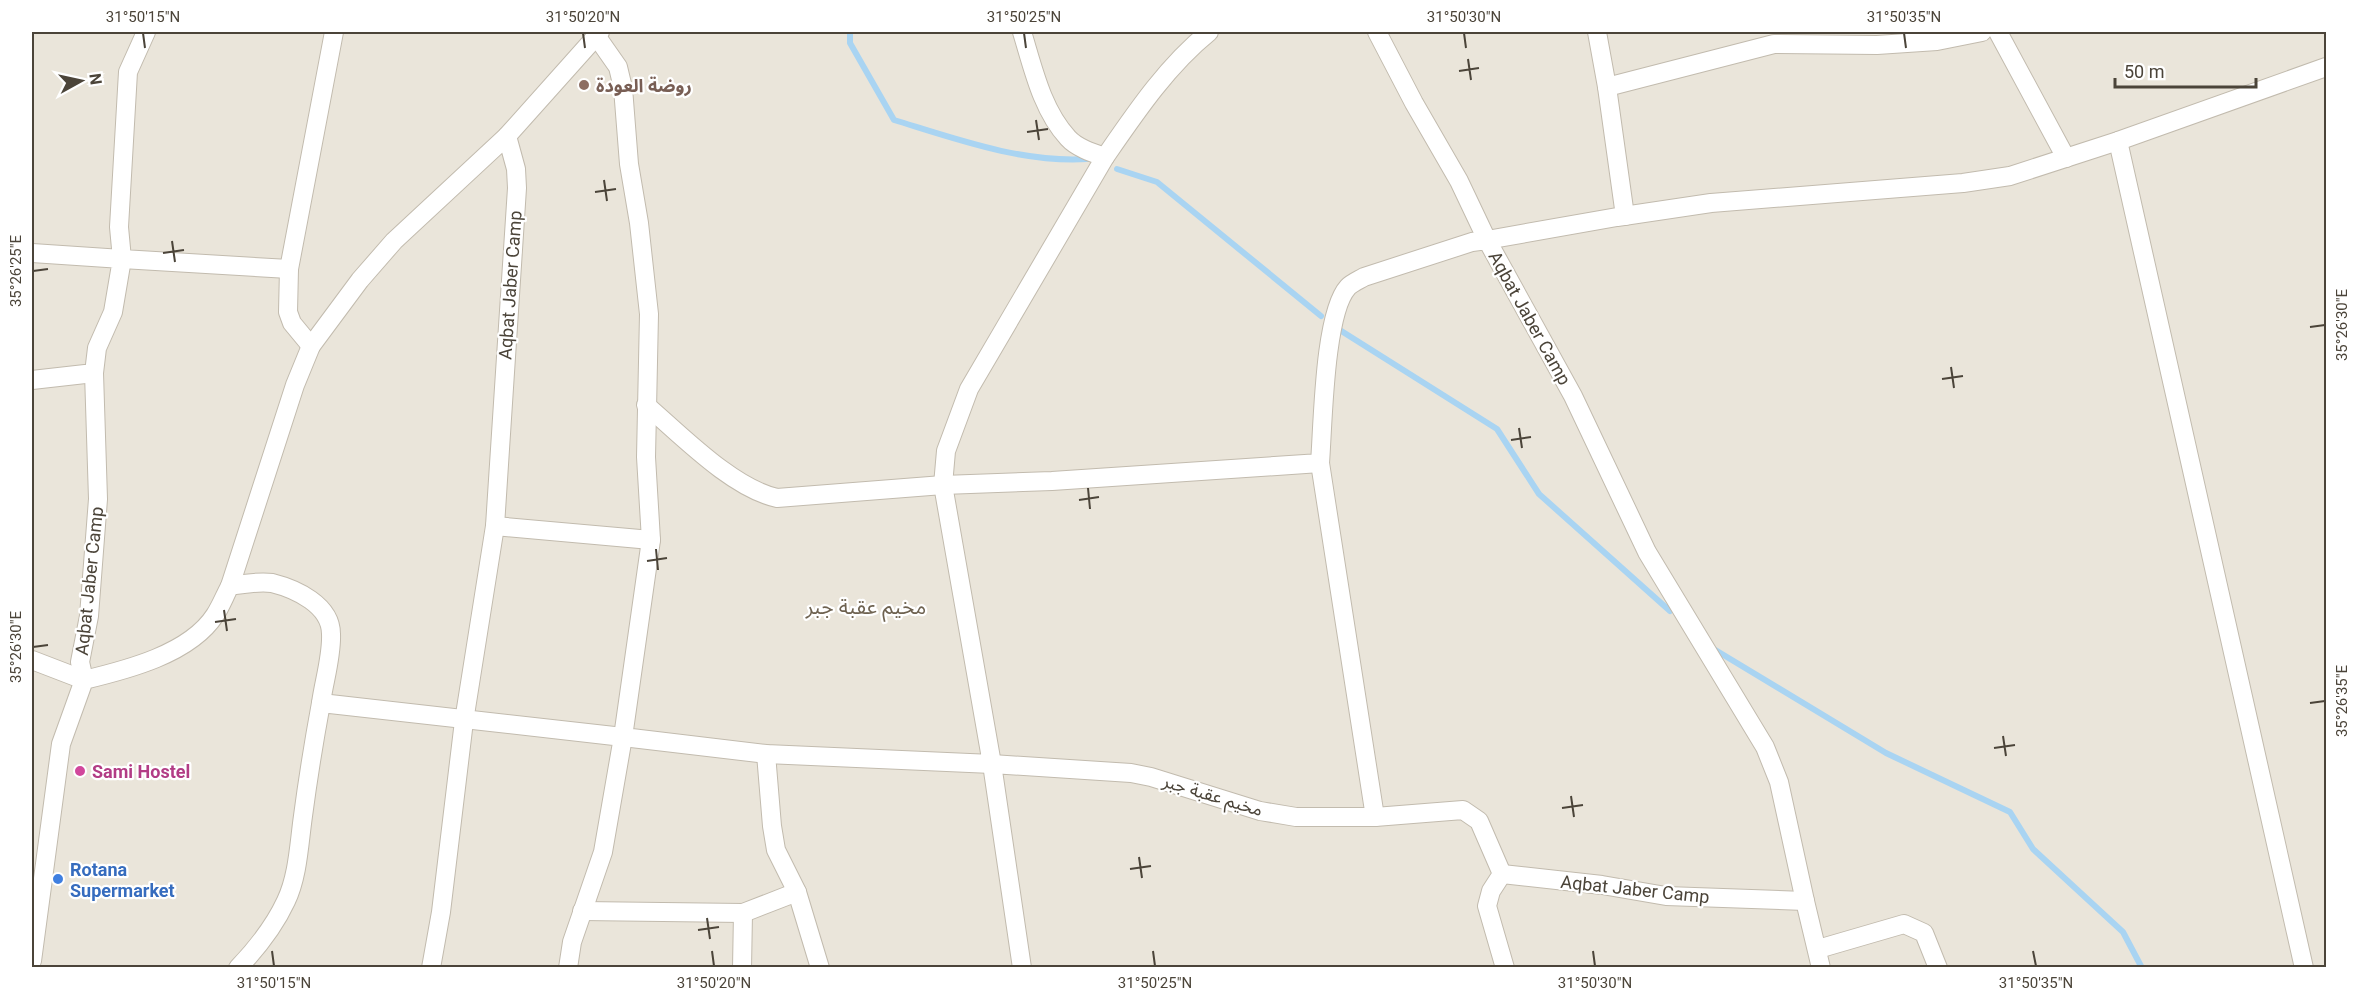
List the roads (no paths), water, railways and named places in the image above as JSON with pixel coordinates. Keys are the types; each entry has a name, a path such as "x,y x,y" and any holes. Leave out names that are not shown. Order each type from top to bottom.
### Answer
{"street":[{"name":"Aqbat Jaber Camp","path":"32,961 62,744 84,680 80,662 89,616 98,499 94,361 97,348 113,312 122,259 119,227 128,72 146,32"},
{"path":"311,346 292,323 288,312 289,269 334,32"},
{"path":"1022,32 1045,101 1057,123 1069,140 1106,157"},
{"path":"1022,968 992,764 943,484 946,451 969,389 1106,157 1149,94 1189,48 1209,32"},
{"path":"1377,32 1414,103 1459,181 1486,240 1711,203 1963,183 2010,176 2118,141 2326,67"},
{"path":"1597,32 1607,87 1624,216"},
{"path":"1607,87 1772,38 1877,45 1937,41 1982,32"},
{"path":"1998,32 2066,158"},
{"path":"507,136 598,34 618,67 623,88 629,164 639,223 649,314 646,458 651,540 623,737 603,852 572,942 568,968"},
{"name":"Aqbat Jaber Camp","path":"32,660 84,680 123,670 180,647 197,636 215,616 230,586 311,346 360,280 394,241 507,136 516,169 517,188 495,526 464,721 441,912 431,968"},
{"path":"2118,141 2304,968"},
{"name":"Aqbat Jaber Camp","path":"1320,463 1328,350 1342,297 1349,286 1364,278 1472,242 1486,240 1573,396 1647,552 1765,747 1779,782 1819,958"},
{"path":"32,253 289,269"},
{"path":"32,380 94,373"},
{"path":"646,405 740,483 764,495 777,498 943,484 1052,481 1320,463 1375,817"},
{"path":"495,526 651,540"},
{"path":"230,586 271,583 312,600 329,621 331,634 295,869 287,899 273,926 238,968"},
{"path":"321,703 464,721 623,737"},
{"name":"مخيم عقبة جبر","path":"623,737 766,754 1131,773 1151,777 1260,811 1296,817 1375,817 1463,810 1479,821 1502,874"},
{"path":"766,754 776,850 797,891 820,968"},
{"name":"Aqbat Jaber Camp","path":"1502,874 1602,885 1666,896 1805,901"},
{"path":"1502,874 1491,891 1487,906 1505,968"},
{"path":"582,911 744,913 797,891"},
{"path":"742,968 744,913"},
{"path":"1819,958 1904,924 1924,933 1938,968"}],"waterway":[{"path":"850,32 850,43 894,120 989,148 1038,157 1087,159"},
{"path":"1117,169 1157,182 1321,316"},
{"path":"1335,327 1497,429 1539,494 1670,611"},
{"path":"1712,648 1886,753 2010,812 2033,849 2123,932 2142,968"}],"place":[{"name":"روضة العودة","path":"584,85"},
{"name":"Sami Hostel","path":"80,771"},
{"name":"Rotana Supermarket","path":"58,879"}],"district":[{"name":"مخيم عقبة جبر","path":"866,607"}]}
